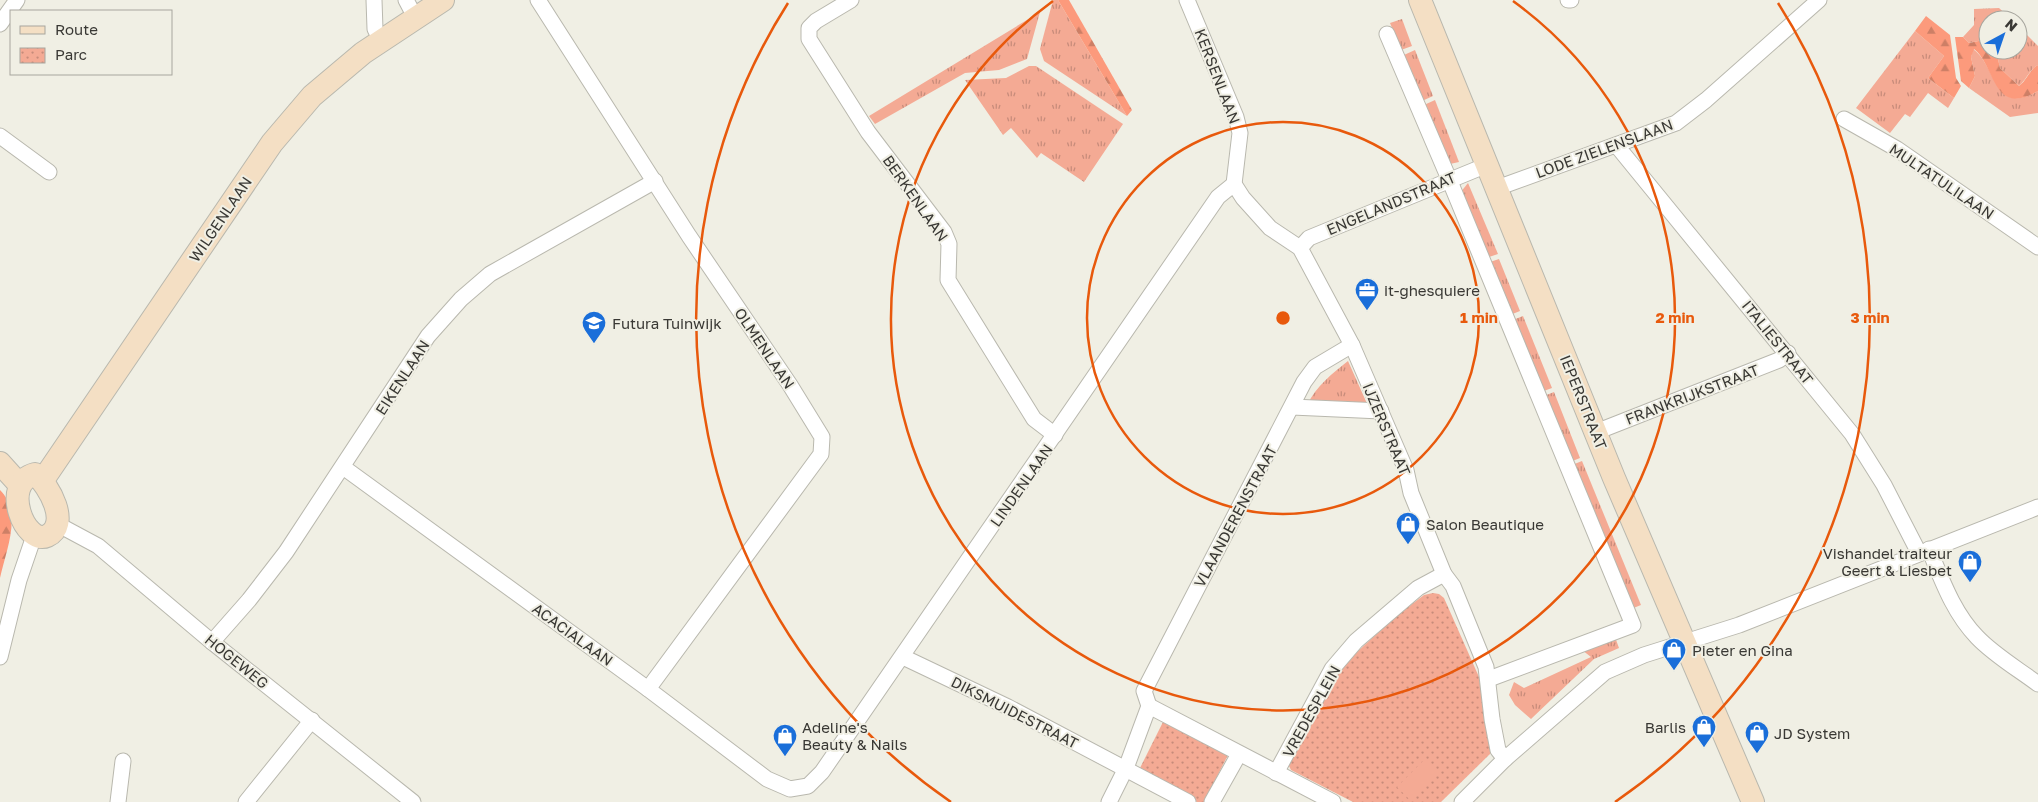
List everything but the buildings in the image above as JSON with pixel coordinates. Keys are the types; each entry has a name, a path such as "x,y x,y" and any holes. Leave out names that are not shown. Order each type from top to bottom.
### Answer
{"street":[{"path":"0,24 17,0"},
{"path":"374,0 374,29 380,40"},
{"name":"WILGENLAAN","path":"43,480 272,143 312,96 380,40 411,9 443,0"},
{"name":"OLMENLAAN","path":"538,0 656,181 689,236 790,385 822,437 821,454 648,689"},
{"name":"BERKENLAAN","path":"851,0 816,21 809,28 809,38 868,132 944,232 949,244 948,280 1034,419 1055,435"},
{"name":"KERSENLAAN","path":"1187,0 1236,117 1240,133 1234,184"},
{"name":"IEPERSTRAAT","path":"1420,0 1663,595 1686,641 1753,802"},
{"name":"LODE ZIELENSLAAN","path":"1497,188 1676,123 1720,88 1819,0"},
{"path":"1387,34 1449,178 1633,625 1489,679"},
{"name":"MULTATULILAAN","path":"1844,119 1897,149 2038,247"},
{"path":"0,136 49,172"},
{"name":"ITALIESTRAAT","path":"1616,146 1788,353 1852,434 1924,551 1965,623 1978,638 2038,684"},
{"name":"ENGELANDSTRAAT","path":"1300,248 1309,238 1449,178 1487,164"},
{"name":"EIKENLAAN","path":"212,642 249,600 286,552 428,336 461,299 490,274 656,181"},
{"name":"LINDENLAAN","path":"808,786 822,772 903,656 1218,197 1234,184"},
{"name":"IJZERSTRAAT","path":"1234,184 1243,198 1270,228 1300,248 1352,345 1406,470 1411,492 1444,574 1453,586 1489,679 1492,719 1498,750 1505,759"},
{"name":"VLAANDERENSTRAAT","path":"1149,706 1144,691 1304,382 1315,367 1352,345"},
{"name":"FRANKRIJKSTRAAT","path":"1596,432 1779,360 1788,353"},
{"path":"1292,407 1381,411"},
{"path":"0,463 18,482"},
{"name":"ACACIALAAN","path":"343,467 648,689 767,779 790,789 808,786"},
{"path":"35,474 43,480 52,493 56,508 57,524 51,534 42,538 34,536 27,530 15,499 15,491 18,482 25,476 35,474"},
{"path":"1462,802 1505,759 1605,672 1644,655 1739,625 2038,507"},
{"name":"HOGEWEG","path":"57,524 98,546 212,642 414,802"},
{"path":"0,656 19,580 34,536"},
{"name":"VREDESPLEIN","path":"1334,802 1276,773 1332,669 1356,641 1418,588 1444,574"},
{"name":"DIKSMUIDESTRAAT","path":"903,656 1008,707 1188,802"},
{"path":"1109,802 1126,768 1149,706 1276,773"},
{"path":"246,802 312,720"},
{"path":"1212,802 1238,754"},
{"path":"118,802 122,761"}],"green space":[{"path":"1053,0 1058,0 1127,116 1044,61 1040,49"},
{"path":"1058,0 1069,0 1132,110 1127,116"},
{"path":"1999,8 2001,10 1978,10 1978,41 1969,43 1963,37 1974,25 1974,9"},
{"path":"1040,12 1027,59 999,70 965,73 875,124 869,116"},
{"path":"1926,16 1950,35 1956,78 1961,86 1954,98 1928,78 1944,56 1915,31"},
{"path":"1402,19 1412,46 1401,50 1390,23"},
{"path":"1915,31 1944,56 1928,78 1954,98 1948,108 1928,93 1910,117 1905,114 1890,133 1856,108"},
{"path":"2028,36 2038,46 2038,65 2032,69 2019,86 2000,68 1998,60 2028,60"},
{"path":"1955,37 1963,37 1969,43 1978,41 1978,54 1974,49 1971,57 1975,76 1969,88 1961,81"},
{"path":"1973,49 1978,54 1978,60 1983,60 2004,94 2012,98 2023,97 2038,91 2038,113 2010,117 1969,88 1975,76 1971,57"},
{"path":"1415,50 1433,96 1422,101 1404,55"},
{"path":"1983,60 1998,60 2000,68 2019,86 2038,65 2038,91 2023,98 2012,98 2003,94 1997,87"},
{"path":"1029,66 1036,66 1123,124 1084,182 1041,153 1037,158 1011,128 1003,135 965,80 1006,78"},
{"path":"1435,100 1459,162 1450,164 1424,105"},
{"path":"1468,183 1498,254 1486,258 1460,193"},
{"path":"1499,259 1520,311 1510,315 1490,262"},
{"path":"1523,316 1552,388 1541,392 1513,320"},
{"path":"1348,361 1369,408 1307,405 1320,386"},
{"path":"1554,392 1580,458 1570,462 1544,396"},
{"path":"1582,461 1641,605 1631,609 1572,465"},
{"path":"0,490 7,499 12,521 9,544 0,578"},
{"path":"1439,594 1444,598 1479,677 1491,753 1441,802 1353,802 1291,770 1288,764 1323,693 1343,665 1395,617 1424,595"},
{"path":"1615,637 1619,648 1594,659 1531,719 1515,705 1509,695 1514,682 1524,688 1591,657 1582,650"},
{"path":"1163,722 1228,755 1204,802 1197,802 1138,772"},
{"path":"1424,760 1436,772 1409,799 1397,787"}],"place":[{"name":"it-ghesquiere","path":"1367,311"},
{"name":"Futura Tuinwijk","path":"594,344"},
{"name":"Salon Beautique","path":"1408,545"},
{"name":"Vishandel traiteur Geert & Liesbet","path":"1970,583"},
{"name":"Pieter en Gina","path":"1674,671"},
{"name":"Barlis","path":"1704,748"},
{"name":"JD System","path":"1757,754"},
{"name":"Adeline's Beauty & Nails","path":"785,757"}]}
